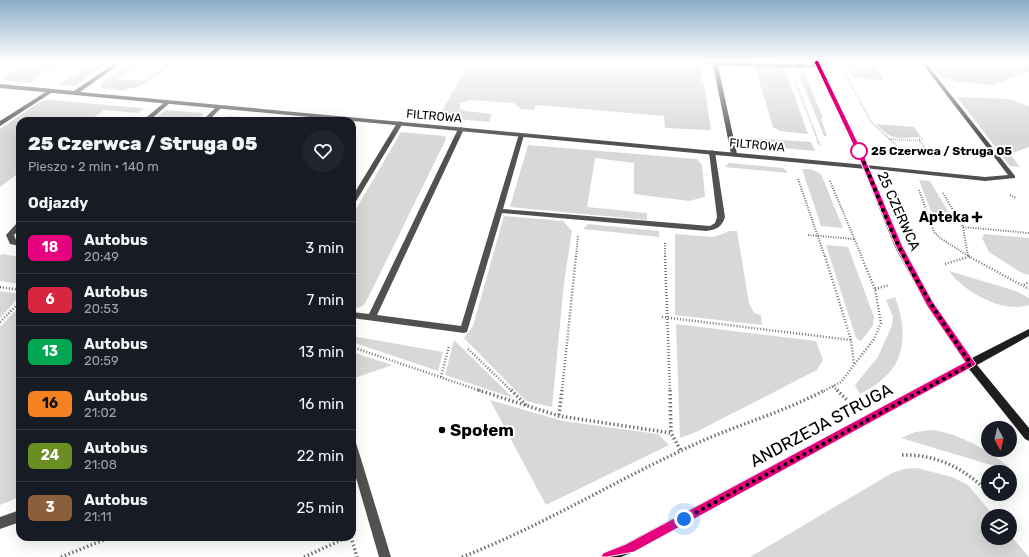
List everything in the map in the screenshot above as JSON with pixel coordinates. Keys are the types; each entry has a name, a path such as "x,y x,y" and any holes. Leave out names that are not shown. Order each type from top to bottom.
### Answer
{"street":[{"name":"FILTROWA","path":"20,88 220,106 317,117"},
{"path":"75,93 82,88"},
{"path":"720,88 734,154"},
{"name":"25 CZERWCA","path":"829,88 866,167 894,235 917,280 943,324 971,364 1029,436"},
{"name":"FILTROWA","path":"356,121 734,154 985,179 1013,177 943,88"},
{"path":"0,124 50,91"},
{"path":"150,117 168,102"},
{"path":"209,117 220,106"},
{"path":"356,197 400,124"},
{"path":"372,317 461,129"},
{"path":"356,315 464,330 521,135"},
{"path":"499,210 579,219 706,229 714,228 720,222 721,217 712,152"},
{"path":"16,229 10,236 13,242 16,242"},
{"name":"ANDRZEJA STRUGA","path":"607,557 630,548 1029,332"},
{"path":"356,459 385,557"},
{"path":"0,523 16,517"},
{"name":"ANDRZEJA STRUGA","path":"618,557 630,548"}],"path":[{"path":"890,139 921,140 927,152"},
{"path":"796,173 851,340 854,364"},
{"path":"939,186 963,227 968,256"},
{"path":"559,416 579,219"},
{"path":"664,226 671,433 681,451"},
{"path":"963,227 1029,234"},
{"path":"808,235 854,239"},
{"path":"945,264 968,256 1029,288"},
{"path":"1024,285 1029,282"},
{"path":"462,557 506,540 603,489 681,451 799,404 841,382 874,339 881,323 875,289 889,284"},
{"path":"0,287 16,289"},
{"path":"0,322 16,306"},
{"path":"662,317 851,340"},
{"path":"441,377 453,329"},
{"path":"453,329 457,338 528,407"},
{"path":"356,348 528,407 559,416 671,433"},
{"path":"833,386 848,401"},
{"path":"902,455 923,456 952,465 968,473 981,485"},
{"path":"61,557 101,541"},
{"path":"304,557 339,541"},
{"path":"352,541 357,557"}],"shaded area":[{"path":"102,88 133,88 124,90"},
{"path":"455,88 705,88 711,130 665,128 664,116 536,105 534,110 521,109 514,103 471,100 460,103 460,109 465,111 492,114 489,122 439,117"},
{"path":"761,88 792,88 808,134 780,131 773,127"},
{"path":"805,88 811,88 823,118 821,118 827,136 824,136"},
{"path":"957,97 1010,99 1029,106 1029,147 1010,154 1020,167 1010,166"},
{"path":"49,100 144,108 138,113 104,110 94,117 18,117 40,102"},
{"path":"166,110 203,114 201,117 156,117"},
{"path":"16,118 16,175 0,187 0,129"},
{"path":"876,124 914,127 921,137 897,138 887,134"},
{"path":"401,132 445,136 446,139 369,296 363,306 356,308 356,209"},
{"path":"750,138 811,142 815,151 752,145"},
{"path":"528,145 697,159 702,165 705,197 689,201 634,194 634,163 595,158 587,207 647,213 647,220 510,207"},
{"path":"729,163 783,168 788,173 725,167"},
{"path":"802,169 811,169 821,174 843,228 821,226"},
{"path":"919,180 930,181 953,220 934,219"},
{"path":"504,216 563,221 572,231 564,283 552,407 526,401 464,338 473,326"},
{"path":"588,224 659,231 659,237 583,229"},
{"path":"730,231 737,231 749,303 754,313 761,315 762,325 675,315 675,234 714,237"},
{"path":"984,234 1029,238 1029,275 1022,273 989,252 982,238"},
{"path":"826,245 848,247 874,317 873,325 861,341 856,338"},
{"path":"2,254 16,256 16,283 0,281 0,256"},
{"path":"949,271 1016,291 1029,298 1029,305 1019,307 996,304 964,286"},
{"path":"0,291 16,293 16,300 0,318"},
{"path":"895,297 901,317 902,328 901,349 898,358 893,368 883,379 860,394 855,385 878,357 892,325 893,317 886,300"},
{"path":"16,310 16,499 0,505 0,327"},
{"path":"676,324 816,341 823,360 817,370 696,432 680,438"},
{"path":"356,337 443,352 438,371 356,343"},
{"path":"454,340 513,398 445,375"},
{"path":"356,353 392,365 356,378"},
{"path":"490,400 563,421 658,434 669,445 546,505"},
{"path":"933,430 954,435 981,448 981,457 996,457 1006,465 991,465 901,438 915,432"},
{"path":"917,468 952,477 968,485 988,509 981,509 981,545 1017,545 1017,543 1029,557 750,557 892,473 904,469"}],"bus line":[{"name":"18","path":"607,557 630,548 971,364 930,304 899,247 859,151 829,88"}],"place":[{"name":"25 Czerwca / Struga 05","path":"859,151"},
{"name":"Apteka","path":"977,217"},
{"name":"Społem","path":"442,430"}],"route":[{"path":"684,519 971,364 930,304 899,247 859,151"}]}
